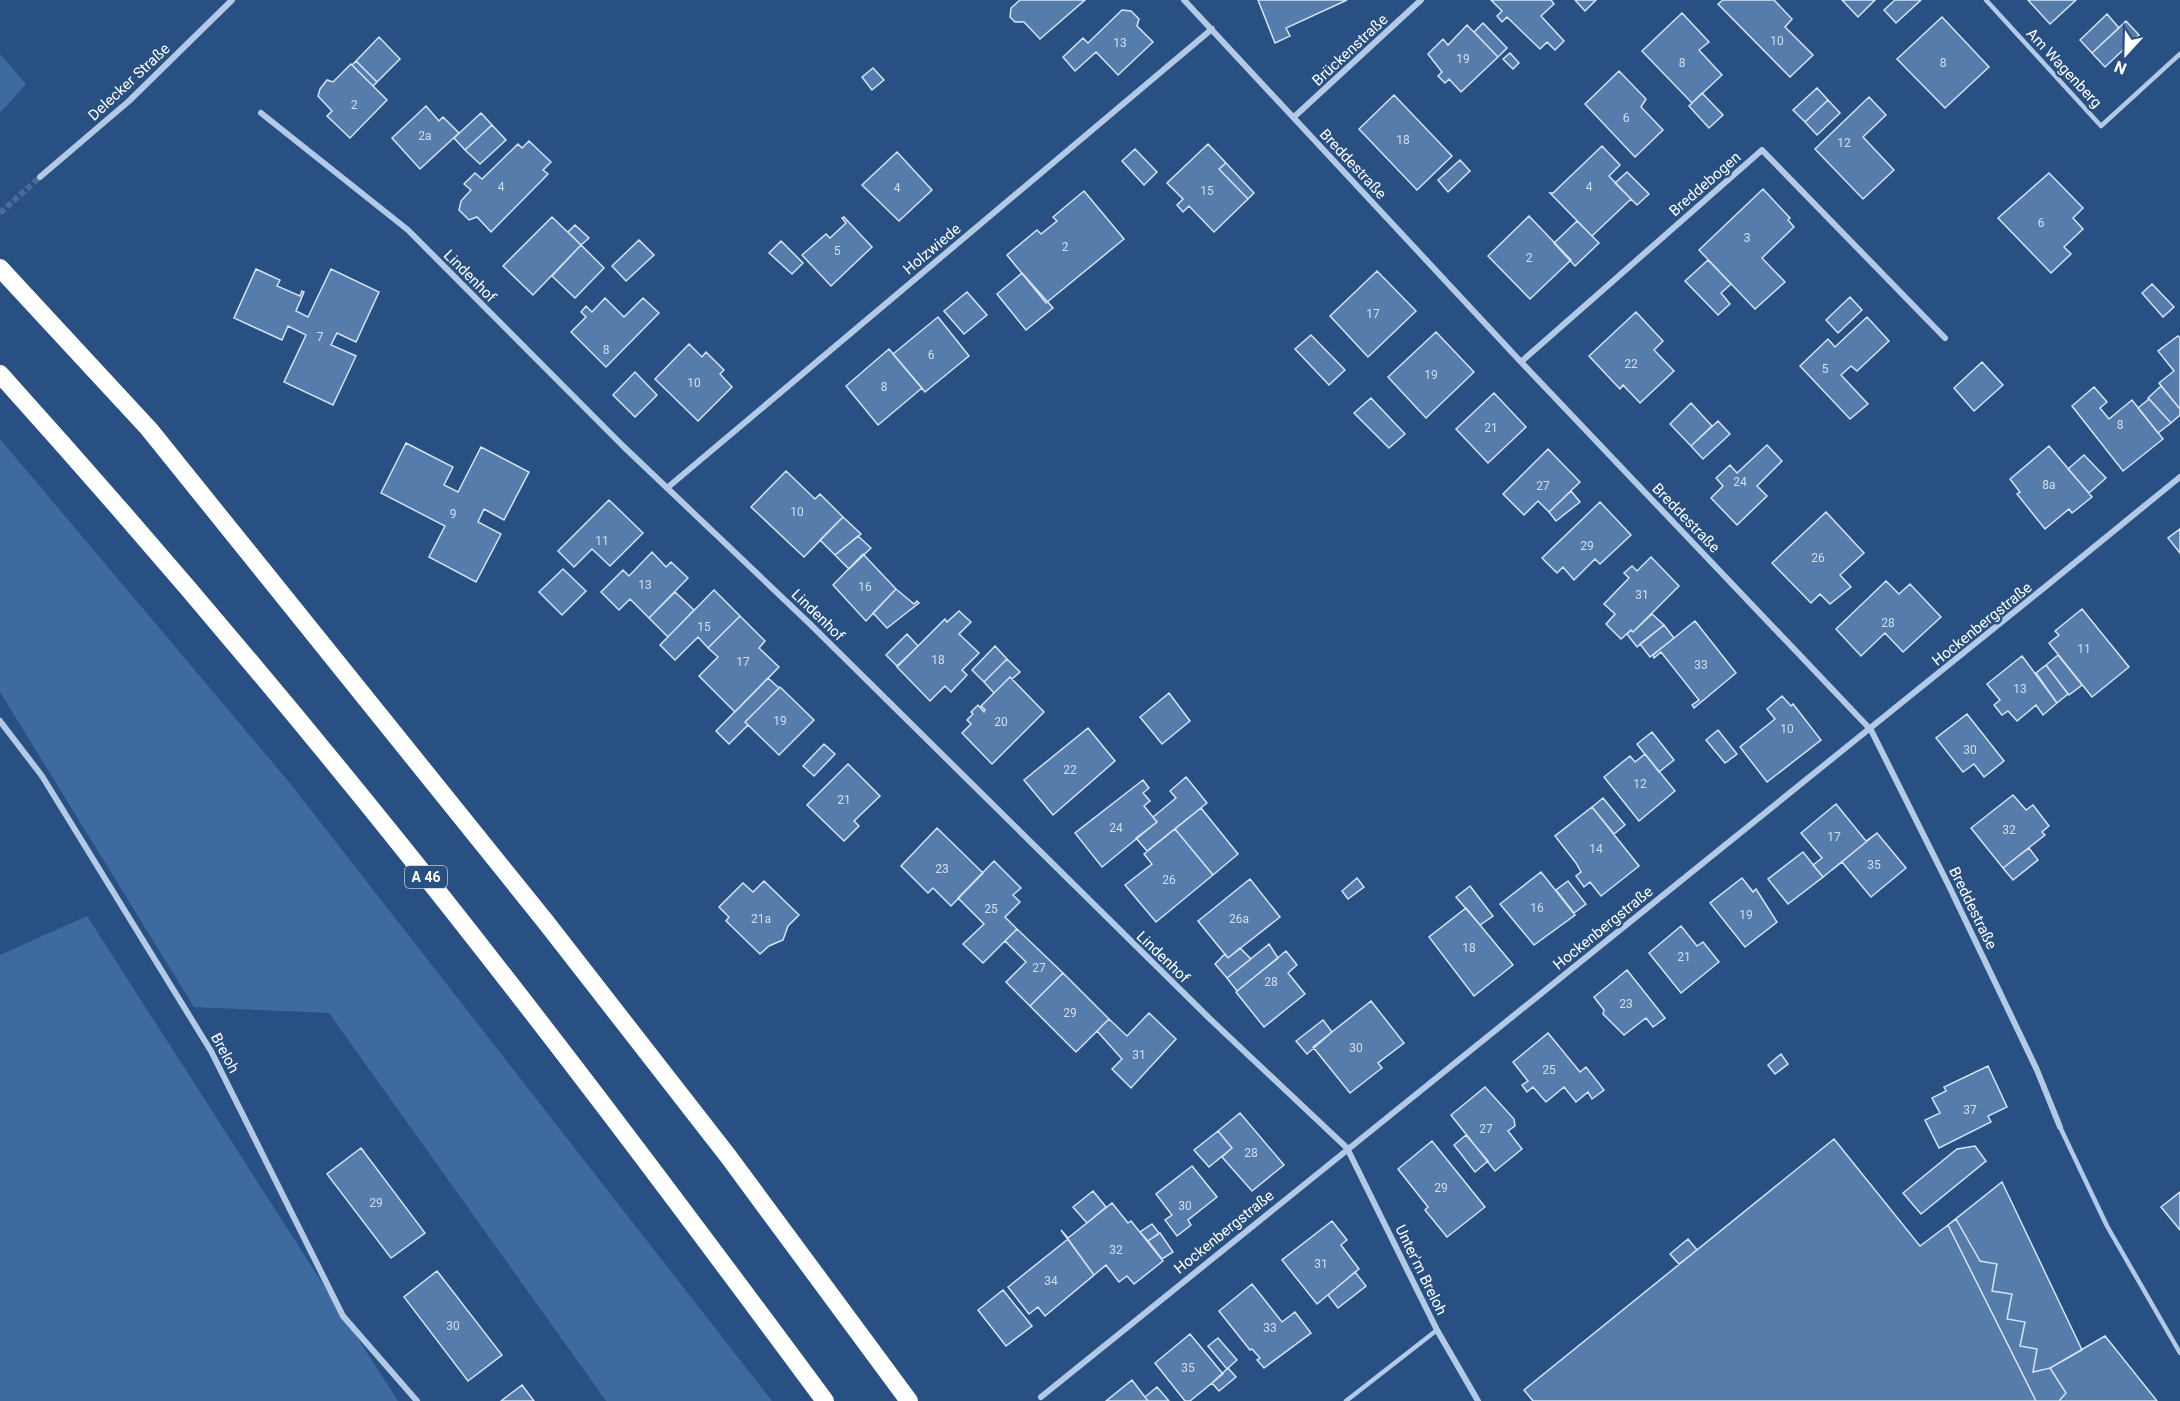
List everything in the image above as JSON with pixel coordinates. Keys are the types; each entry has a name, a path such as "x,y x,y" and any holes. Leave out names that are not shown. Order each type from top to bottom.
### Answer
{"highway":[{"path":"0,267 149,429 530,903 728,1155 909,1401"},
{"name":"A 46","path":"0,374 99,484 395,838 673,1196 825,1401"}],"street":[{"name":"Delecker Straße","path":"40,177 129,101 232,0"},
{"name":"Breddestraße","path":"1184,0 1521,362 1871,730 2033,1060 2060,1127"},
{"name":"Brückenstraße","path":"1294,117 1421,0"},
{"name":"Holzwiede","path":"667,488 1212,29"},
{"name":"Lindenhof","path":"261,113 408,230 667,488 810,624 1208,1017 1347,1148"},
{"name":"Breddebogen","path":"1521,362 1762,150 1945,338"},
{"name":"Hockenbergstraße","path":"1041,1397 1347,1148 1871,730 2180,477"},
{"name":"Breloh","path":"0,721 42,776 211,1051 343,1316 417,1401"},
{"name":"Unter'm Breloh","path":"1347,1148 1437,1330 1478,1401"}],"lane":[{"name":"Am Wagenberg","path":"1986,0 2101,126 2180,54"},
{"path":"2060,1127 2107,1226 2180,1353"},
{"path":"1346,1401 1437,1330"}],"shaded area":[{"path":"0,54 26,84 0,113"},
{"path":"0,439 289,782 772,1401 606,1401 329,1013 194,1007 0,692"},
{"path":"87,916 398,1401 0,1401 0,955"}],"building":[{"path":"1020,0 1085,0 1040,39 1024,22 1015,22 1010,17 1011,8"},
{"path":"1258,0 1347,0 1286,28 1290,36 1275,43"},
{"path":"1491,0 1551,0 1554,4 1541,16 1564,41 1555,50 1547,42 1540,49 1507,17 1502,22 1497,16 1502,11"},
{"path":"1575,0 1596,0 1585,11"},
{"path":"1723,0 1774,0 1792,19 1785,27 1813,55 1790,77 1718,4"},
{"path":"1842,0 1875,0 1858,17"},
{"path":"1895,0 1921,0 1896,23 1884,10"},
{"path":"2028,0 2076,0 2050,24"},
{"path":"1122,10 1131,11 1139,19 1137,26 1153,42 1118,75 1096,52 1075,71 1063,57 1083,38 1088,43"},
{"path":"1682,13 1709,42 1699,50 1722,75 1692,103 1642,51"},
{"path":"2107,14 2119,28 2092,53 2080,40"},
{"path":"1942,17 1989,67 1945,108 1897,59"},
{"path":"2126,21 2139,35 2105,67 2092,53"},
{"path":"1483,23 1507,48 1498,57 1474,32"},
{"path":"1467,25 1498,57 1461,92 1449,79 1445,83 1438,76 1442,72 1428,54 1443,39 1448,45"},
{"path":"379,37 400,59 377,82 356,61"},
{"path":"1510,53 1519,63 1513,69 1503,59"},
{"path":"356,61 377,82 373,86 352,65"},
{"path":"351,64 387,100 350,138 327,116 332,111 318,96 327,80 333,82"},
{"path":"873,68 884,80 872,90 862,77"},
{"path":"1619,71 1646,99 1641,107 1663,130 1635,157 1585,104"},
{"path":"1817,88 1828,100 1805,122 1793,110"},
{"path":"1702,93 1723,115 1709,128 1689,106"},
{"path":"1394,95 1452,156 1417,190 1359,129"},
{"path":"1869,97 1886,115 1863,137 1894,170 1863,199 1815,149"},
{"path":"1828,100 1840,113 1817,135 1805,122"},
{"path":"426,106 439,121 443,117 459,133 420,169 392,138"},
{"path":"481,113 492,125 465,150 454,138"},
{"path":"492,125 506,140 480,164 465,150"},
{"path":"529,141 551,162 543,170 548,174 491,232 477,217 469,220 459,210 461,201 471,190 464,184 475,173 482,179 518,144 522,148"},
{"path":"1208,144 1226,163 1219,169 1248,199 1214,232 1189,206 1183,212 1177,205 1183,199 1167,183"},
{"path":"1602,146 1620,165 1609,176 1631,199 1592,236 1550,193 1553,193"},
{"path":"1135,149 1157,172 1144,185 1122,161"},
{"path":"897,152 932,190 899,221 862,185"},
{"path":"1460,160 1470,171 1448,192 1438,180"},
{"path":"1226,163 1254,193 1248,199 1219,169"},
{"path":"1627,172 1649,194 1637,205 1615,183"},
{"path":"2049,173 2083,208 2073,218 2083,229 2064,247 2071,254 2051,273 1998,218"},
{"path":"1763,189 1790,218 1788,220 1794,227 1762,258 1785,282 1755,309 1699,250"},
{"path":"1084,191 1124,239 1046,303 1007,255 1037,230 1041,234 1057,221 1053,217"},
{"path":"1529,216 1571,260 1530,299 1488,256"},
{"path":"552,217 581,245 533,295 503,266"},
{"path":"844,217 872,247 831,286 802,255 826,234 830,238 846,223 842,218"},
{"path":"1577,221 1599,243 1575,266 1554,243"},
{"path":"575,225 589,238 581,245 568,232"},
{"path":"639,240 654,255 626,281 612,266"},
{"path":"781,241 803,263 792,274 769,253"},
{"path":"581,245 604,268 575,298 552,276"},
{"path":"1708,260 1731,284 1721,293 1730,304 1718,315 1685,281"},
{"path":"256,269 280,280 277,286 300,296 302,291 304,292 296,311 308,317 331,269 379,292 356,342 337,333 331,345 356,356 333,405 284,382 306,335 288,326 282,340 234,318"},
{"path":"1377,271 1416,311 1368,357 1330,316"},
{"path":"1022,273 1053,308 1026,330 997,294"},
{"path":"2152,284 2174,307 2163,317 2142,293"},
{"path":"967,292 987,315 964,334 944,311"},
{"path":"1850,297 1862,310 1838,333 1826,320"},
{"path":"605,298 624,317 643,298 659,313 606,367 571,332 586,317 581,312 586,306 592,312"},
{"path":"1636,312 1663,341 1654,350 1674,371 1640,403 1623,385 1620,389 1589,356"},
{"path":"938,317 969,356 925,392 893,354"},
{"path":"1867,317 1889,341 1857,371 1851,366 1841,375 1868,404 1850,419 1800,366 1828,339 1835,347"},
{"path":"1436,332 1474,372 1426,418 1388,377"},
{"path":"1311,335 1345,370 1329,385 1295,349"},
{"path":"2178,336 2180,338 2180,409 2159,383 2174,371 2158,351"},
{"path":"689,344 702,357 706,352 724,370 720,374 732,387 698,421 655,379"},
{"path":"889,349 922,388 878,425 846,386"},
{"path":"1982,362 2003,385 1974,411 1954,388"},
{"path":"635,372 657,395 635,417 613,395"},
{"path":"2161,386 2180,409 2180,415 2171,423 2148,398"},
{"path":"2094,387 2107,402 2100,408 2109,419 2132,400 2163,439 2123,471 2072,406"},
{"path":"1494,393 1526,427 1488,463 1456,429"},
{"path":"1371,398 1405,434 1389,448 1354,413"},
{"path":"2149,399 2171,423 2158,433 2138,408"},
{"path":"1691,403 1712,426 1691,446 1670,424"},
{"path":"1718,421 1730,434 1703,459 1691,446"},
{"path":"406,443 453,467 444,485 458,492 481,447 529,472 504,520 484,509 478,522 501,534 476,582 429,557 445,526 381,493"},
{"path":"1767,445 1782,461 1757,486 1767,496 1737,525 1711,498 1723,486 1716,478 1730,465 1737,473"},
{"path":"2049,446 2092,497 2072,513 2069,509 2045,529 2017,494 2020,492 2010,479"},
{"path":"1548,449 1580,482 1549,512 1538,501 1524,515 1503,494"},
{"path":"2084,455 2106,478 2089,493 2068,469"},
{"path":"786,471 815,499 820,494 843,517 804,557 751,507"},
{"path":"1571,491 1580,502 1556,521 1549,512"},
{"path":"609,500 643,533 610,566 592,549 574,567 558,551"},
{"path":"1600,502 1631,535 1600,564 1595,559 1574,580 1563,567 1557,573 1542,558"},
{"path":"1826,512 1864,553 1840,575 1851,587 1830,604 1820,594 1811,603 1772,563"},
{"path":"843,517 861,534 835,555 820,540"},
{"path":"2180,529 2180,553 2168,538"},
{"path":"858,536 871,548 849,569 835,555"},
{"path":"652,552 666,567 671,562 688,578 649,618 630,599 619,610 601,592 623,570 629,576"},
{"path":"863,554 896,589 866,621 833,585"},
{"path":"1651,557 1679,586 1633,632 1631,630 1621,639 1606,624 1615,614 1604,604 1629,578 1624,573 1632,566 1637,571"},
{"path":"563,569 586,591 562,615 539,592"},
{"path":"1886,581 1899,594 1910,584 1941,617 1903,652 1885,633 1861,656 1836,629"},
{"path":"896,589 914,604 917,601 919,603 887,628 873,613"},
{"path":"714,590 740,616 708,648 698,637 675,660 660,645"},
{"path":"675,592 694,610 668,637 649,618"},
{"path":"2082,609 2129,667 2092,697 2049,643 2059,635 2055,631"},
{"path":"959,611 971,622 959,634 979,653 962,670 967,675 951,692 945,686 930,701 897,667 945,619 947,622"},
{"path":"1652,614 1664,625 1637,647 1627,634 1631,630 1633,632"},
{"path":"740,616 765,641 759,648 779,667 735,712 699,676 718,657 708,648"},
{"path":"1695,621 1736,673 1694,708 1692,705 1699,700 1661,652 1654,658 1653,655"},
{"path":"1664,625 1674,638 1650,657 1640,644"},
{"path":"907,634 918,646 897,666 886,655"},
{"path":"995,646 1007,659 984,682 972,670"},
{"path":"2058,655 2082,685 2069,695 2046,665"},
{"path":"2022,656 2057,703 2043,715 2036,705 2017,721 2008,711 2002,715 1994,705 2000,700 1987,684"},
{"path":"1007,659 1020,672 1012,679 1010,677 994,693 984,682"},
{"path":"2046,665 2068,694 2057,703 2036,673"},
{"path":"1010,677 1044,712 992,764 962,733 971,724 967,720 973,714 971,712 978,705 984,712 981,706"},
{"path":"768,678 779,688 745,722 748,725 729,744 716,731"},
{"path":"780,687 814,720 779,755 745,722"},
{"path":"1169,693 1190,721 1162,744 1140,717"},
{"path":"1782,696 1791,706 1793,704 1821,740 1767,782 1740,747 1775,719 1767,709"},
{"path":"1967,714 2004,761 1984,777 1974,764 1963,772 1936,738"},
{"path":"1088,728 1115,761 1053,815 1024,780"},
{"path":"1718,730 1737,754 1725,763 1706,740"},
{"path":"1652,732 1674,760 1659,772 1637,744"},
{"path":"824,744 835,754 814,776 803,766"},
{"path":"1645,754 1675,791 1639,821 1604,777 1630,756 1635,762"},
{"path":"848,764 880,796 854,821 859,826 844,841 807,805"},
{"path":"1186,777 1207,803 1147,851 1136,838 1157,822 1153,817 1176,798 1170,791"},
{"path":"1143,780 1149,788 1143,793 1150,801 1144,806 1157,822 1102,867 1075,833"},
{"path":"2013,795 2026,810 2033,805 2049,826 2042,832 2045,835 2003,868 1971,828"},
{"path":"1603,798 1625,825 1614,834 1592,807"},
{"path":"1836,804 1866,841 1877,833 1823,877 1813,865 1822,858 1801,833"},
{"path":"1592,807 1639,866 1601,896 1590,882 1584,887 1576,876 1581,872 1576,863 1555,836"},
{"path":"1201,808 1238,854 1213,875 1175,829"},
{"path":"937,828 983,873 951,906 933,888 928,893 901,866"},
{"path":"1175,829 1213,875 1156,922 1125,885 1152,864 1144,854"},
{"path":"1877,833 1906,868 1871,897 1842,862 1832,870"},
{"path":"2029,848 2038,860 2013,880 2003,868"},
{"path":"1803,852 1823,877 1788,904 1768,879"},
{"path":"994,861 1021,888 1013,895 1020,902 1005,917 1017,929 983,963 963,944 984,924 958,898"},
{"path":"1541,872 1575,915 1534,945 1500,904"},
{"path":"1357,878 1364,887 1348,899 1342,891"},
{"path":"1742,878 1753,892 1756,889 1777,922 1745,947 1710,903"},
{"path":"1250,879 1280,917 1228,958 1198,921"},
{"path":"764,881 799,915 788,926 783,940 769,946 760,954 726,921 729,917 719,907 743,883 753,892"},
{"path":"1568,881 1586,904 1574,913 1556,890"},
{"path":"1470,886 1493,916 1480,925 1456,897"},
{"path":"1466,908 1513,965 1474,996 1429,937"},
{"path":"1681,926 1697,946 1703,942 1719,962 1681,993 1649,953"},
{"path":"1017,929 1063,973 1030,1006 1006,982 1026,962 1005,941"},
{"path":"1269,944 1278,958 1237,991 1227,978"},
{"path":"1240,948 1251,959 1227,978 1215,964 1225,954 1228,958"},
{"path":"1286,951 1297,965 1288,973 1305,994 1264,1027 1236,992"},
{"path":"1627,970 1665,1018 1653,1027 1646,1018 1624,1035 1603,1014 1604,1010 1594,997"},
{"path":"1063,973 1109,1019 1076,1052 1030,1006"},
{"path":"1371,1001 1404,1043 1378,1063 1382,1068 1350,1093 1313,1047"},
{"path":"1149,1013 1176,1039 1131,1088 1112,1069 1122,1059 1097,1031 1109,1019 1127,1036"},
{"path":"1323,1020 1332,1032 1307,1054 1296,1041"},
{"path":"1548,1033 1580,1072 1586,1067 1604,1090 1592,1099 1588,1092 1576,1102 1564,1087 1546,1102 1533,1087 1527,1092 1522,1085 1528,1081 1513,1062"},
{"path":"1781,1054 1788,1064 1775,1074 1768,1065"},
{"path":"1988,1066 2007,1107 1988,1116 1991,1122 1939,1148 1925,1120 1940,1113 1932,1098 1946,1091 1944,1087"},
{"path":"1485,1087 1514,1119 1515,1126 1508,1131 1522,1149 1495,1171 1451,1115"},
{"path":"1240,1113 1284,1165 1252,1191 1222,1157 1232,1148 1218,1131"},
{"path":"1218,1131 1232,1148 1209,1167 1194,1150"},
{"path":"1466,1135 1488,1161 1475,1172 1454,1145"},
{"path":"1834,1139 1920,1246 1956,1219 1980,1261 1997,1264 1992,1291 2012,1294 2007,1319 2025,1322 2020,1346 2037,1349 2033,1372 2050,1368 2066,1393 2059,1401 1533,1401 1524,1390"},
{"path":"1432,1141 1485,1207 1447,1237 1425,1210 1428,1207 1398,1169"},
{"path":"1975,1146 1986,1161 1921,1214 1903,1193 1957,1149"},
{"path":"361,1148 425,1233 391,1258 327,1174"},
{"path":"1192,1166 1217,1197 1188,1220 1191,1225 1177,1236 1165,1220 1172,1215 1156,1194"},
{"path":"2002,1182 2082,1350 2050,1368 2066,1393 2059,1401 2036,1401 1948,1225"},
{"path":"1093,1191 1106,1207 1087,1223 1073,1207"},
{"path":"2180,1192 2180,1230 2161,1207"},
{"path":"1112,1203 1128,1223 1131,1221 1163,1261 1134,1284 1127,1276 1119,1282 1106,1265 1094,1275 1061,1230 1068,1238"},
{"path":"1332,1221 1347,1240 1341,1245 1359,1269 1317,1304 1282,1260"},
{"path":"1152,1224 1159,1233 1148,1241 1140,1232"},
{"path":"1160,1233 1173,1252 1162,1259 1148,1241"},
{"path":"1068,1239 1094,1275 1045,1316 1038,1307 1029,1314 1008,1287"},
{"path":"1688,1239 1697,1250 1679,1264 1670,1254"},
{"path":"437,1271 502,1355 468,1381 404,1297"},
{"path":"1355,1272 1366,1286 1338,1308 1328,1295"},
{"path":"1252,1284 1282,1322 1295,1312 1311,1333 1264,1368 1257,1360 1260,1358 1252,1349 1250,1350 1219,1311"},
{"path":"1003,1290 1032,1326 1006,1346 978,1310"},
{"path":"1190,1334 1223,1374 1190,1401 1185,1401 1155,1363"},
{"path":"2105,1336 2157,1401 2059,1401 2066,1393 2050,1368"},
{"path":"1218,1338 1237,1360 1227,1369 1208,1346"},
{"path":"1228,1368 1236,1377 1219,1391 1212,1383"},
{"path":"1132,1380 1148,1401 1106,1401"},
{"path":"522,1385 534,1401 501,1401"},
{"path":"1157,1387 1169,1401 1148,1401 1145,1397"}],"tunnel":[{"path":"0,213 40,177"}]}
